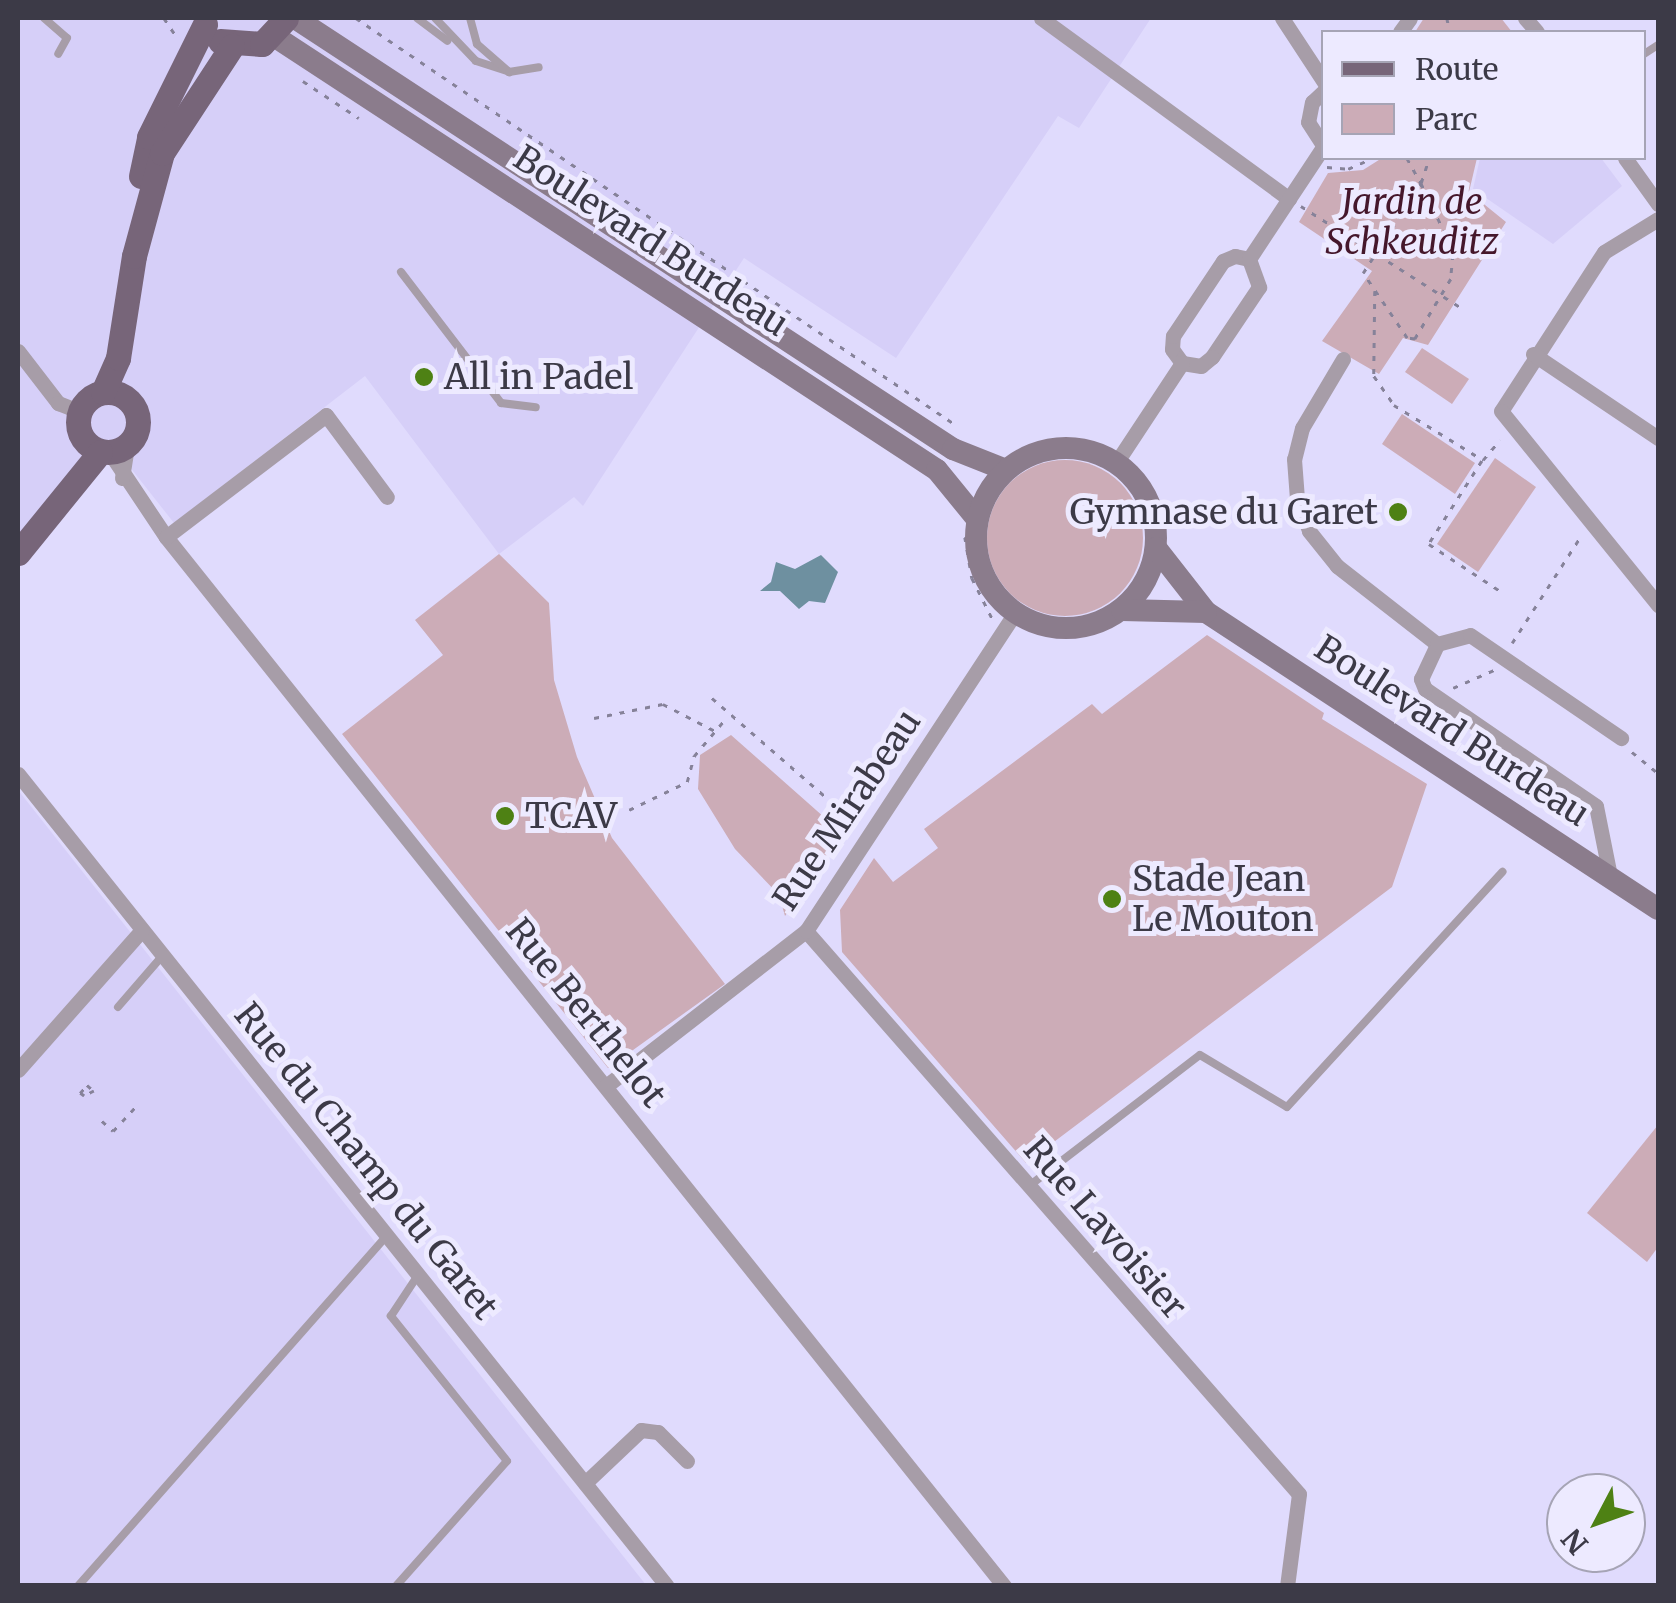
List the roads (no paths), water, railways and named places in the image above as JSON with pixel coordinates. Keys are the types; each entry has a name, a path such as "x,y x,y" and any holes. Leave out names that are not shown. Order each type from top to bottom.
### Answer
{"main road":[{"name":"Boulevard Burdeau","path":"296,18 953,449 1006,470"},
{"path":"105,447 80,412 111,393 149,137 204,21 232,46 262,44 280,27"},
{"name":"Boulevard Burdeau","path":"280,27 937,470 971,526"},
{"path":"134,256 162,154 232,46"},
{"path":"18,530 105,447 139,422 133,405 111,393"},
{"path":"18,553 105,447"},
{"path":"1122,610 1139,592 1156,548 1148,500 1116,463 1072,448 1048,450 1006,470 971,526 982,572 1015,614 1069,629 1122,610 1206,612"},
{"name":"Boulevard Burdeau","path":"1156,548 1206,612 1658,909"}],"street":[{"path":"1041,18 1295,202"},
{"path":"1282,18 1321,77"},
{"path":"1321,97 1308,122 1321,142"},
{"path":"1249,260 1259,286 1212,358 1201,366 1182,363 1172,349 1174,336 1223,261 1249,260 1295,202 1321,153"},
{"path":"1626,160 1658,204"},
{"path":"1658,219 1604,252 1533,354 1500,410 1658,605"},
{"path":"18,351 58,403 80,412"},
{"path":"1533,354 1658,438"},
{"path":"1343,359 1302,428 1294,460 1297,499 1309,531 1337,566 1438,644"},
{"path":"1116,463 1182,363"},
{"path":"166,537 326,415 387,497"},
{"name":"Rue Berthelot","path":"105,447 122,478 166,537 1004,1586"},
{"name":"Rue Mirabeau","path":"606,1086 806,931 1015,614"},
{"path":"1438,644 1470,636 1622,738"},
{"path":"1438,644 1421,679 1425,690 1596,806 1610,876"},
{"name":"Rue du Champ du Garet","path":"18,774 666,1586"},
{"path":"18,1070 142,930"},
{"name":"Rue Lavoisier","path":"806,931 1299,1494 1286,1586"},
{"path":"585,1483 641,1430 658,1432 686,1461"}],"lane":[{"path":"44,18 67,38 58,54"},
{"path":"417,18 476,61 509,72 539,67"},
{"path":"435,18 476,61"},
{"path":"470,18 477,44 509,72"},
{"path":"401,272 501,403 536,407"},
{"path":"1029,1186 1200,1054 1287,1108 1502,872"},
{"path":"118,1007 163,955"},
{"path":"1298,1096 1308,1106"},
{"path":"78,1586 387,1236"},
{"path":"396,1586 507,1461 391,1316 418,1274"}],"water":[{"path":"821,555 838,572 825,603 809,601 799,609 780,591 760,591 771,582 776,562 795,569"}],"place":[{"name":"All in Padel","path":"424,377"},
{"name":"Gymnase du Garet","path":"1398,512"},
{"name":"TCAV","path":"505,816"},
{"name":"Stade Jean Le Mouton","path":"1112,899"}],"park label":[{"name":"Jardin de Schkeuditz","path":"1412,222"}]}
